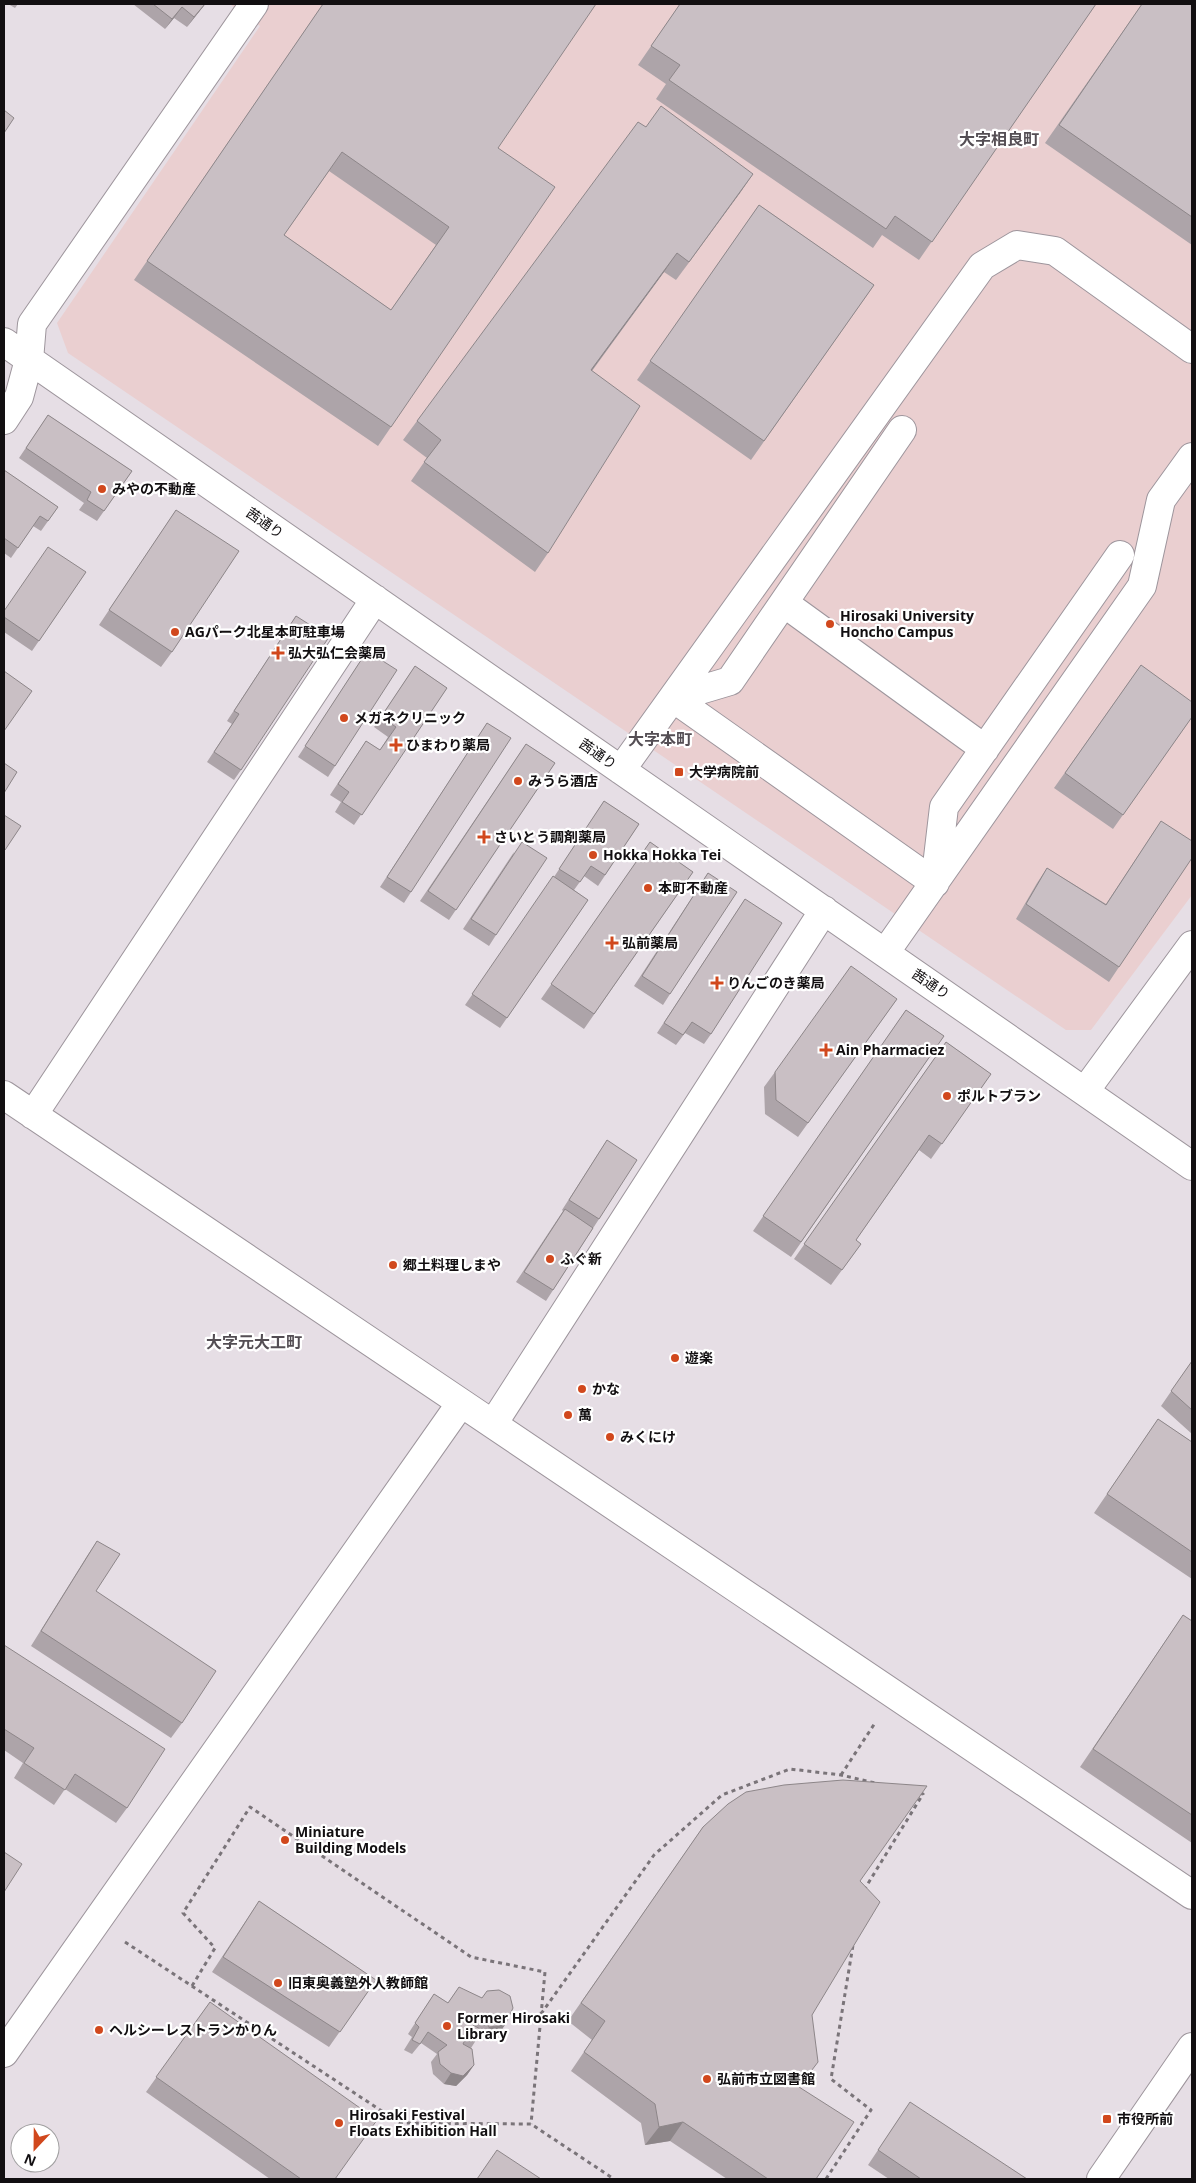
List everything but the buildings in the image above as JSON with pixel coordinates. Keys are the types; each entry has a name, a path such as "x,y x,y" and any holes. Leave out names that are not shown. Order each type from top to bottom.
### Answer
{"street":[{"path":"4,420 19,397 29,360 32,324 254,4"},
{"path":"621,770 982,266 1016,246 1055,251 1192,349"},
{"name":"茜通り","path":"4,342 1192,1166"},
{"path":"672,698 730,681 902,430"},
{"path":"885,953 1142,586 1161,500 1192,457"},
{"path":"935,882 944,806 1120,555"},
{"path":"33,1115 375,599"},
{"path":"784,603 985,748"},
{"path":"672,698 935,882"},
{"path":"493,1424 824,910"},
{"path":"1085,1091 1192,945"},
{"path":"4,1095 1192,1895"},
{"path":"4,2053 461,1403"},
{"path":"1101,2179 1192,2047"}],"path":[{"path":"841,1775 894,1695"},
{"path":"541,2014 654,1855 722,1795 790,1769 841,1775 878,1783"},
{"path":"861,1895 923,1794 914,1792"},
{"path":"192,1986 215,1948 183,1913 250,1807 471,1957 545,1972 531,2124"},
{"path":"95,1923 400,2123 531,2124 614,2179"},
{"path":"826,2179 871,2110 831,2079 853,1944"}],"shaded area":[{"name":"Hirosaki University Honcho Campus","path":"230,4 1192,4 1192,895 1091,1030 1066,1030 68,353 57,323 260,26"}],"place":[{"name":"みやの不動産","path":"102,489"},
{"name":"Hirosaki University Honcho Campus","path":"830,624"},
{"name":"AGパーク北星本町駐車場","path":"175,632"},
{"name":"弘大弘仁会薬局","path":"278,653"},
{"name":"メガネクリニック","path":"344,718"},
{"name":"ひまわり薬局","path":"396,745"},
{"name":"大学病院前","path":"679,772"},
{"name":"みうら酒店","path":"518,781"},
{"name":"さいとう調剤薬局","path":"484,837"},
{"name":"Hokka Hokka Tei","path":"593,855"},
{"name":"本町不動産","path":"648,888"},
{"name":"弘前薬局","path":"612,943"},
{"name":"りんごのき薬局","path":"717,983"},
{"name":"Ain Pharmaciez","path":"826,1050"},
{"name":"ポルトブラン","path":"947,1096"},
{"name":"ふぐ新","path":"550,1259"},
{"name":"郷土料理しまや","path":"393,1265"},
{"name":"遊楽","path":"675,1358"},
{"name":"かな","path":"582,1389"},
{"name":"萬","path":"568,1415"},
{"name":"みくにけ","path":"610,1437"},
{"name":"Miniature Building Models","path":"285,1840"},
{"name":"旧東奥義塾外人教師館","path":"278,1983"},
{"name":"Former Hirosaki Library","path":"447,2026"},
{"name":"ヘルシーレストランかりん","path":"99,2030"},
{"name":"弘前市立図書館","path":"707,2079"},
{"name":"市役所前","path":"1107,2119"},
{"name":"Hirosaki Festival Floats Exhibition Hall","path":"339,2123"}],"district":[{"name":"大字相良町","path":"999,139"},
{"name":"大字本町","path":"660,739"},
{"name":"大字元大工町","path":"254,1342"}]}
